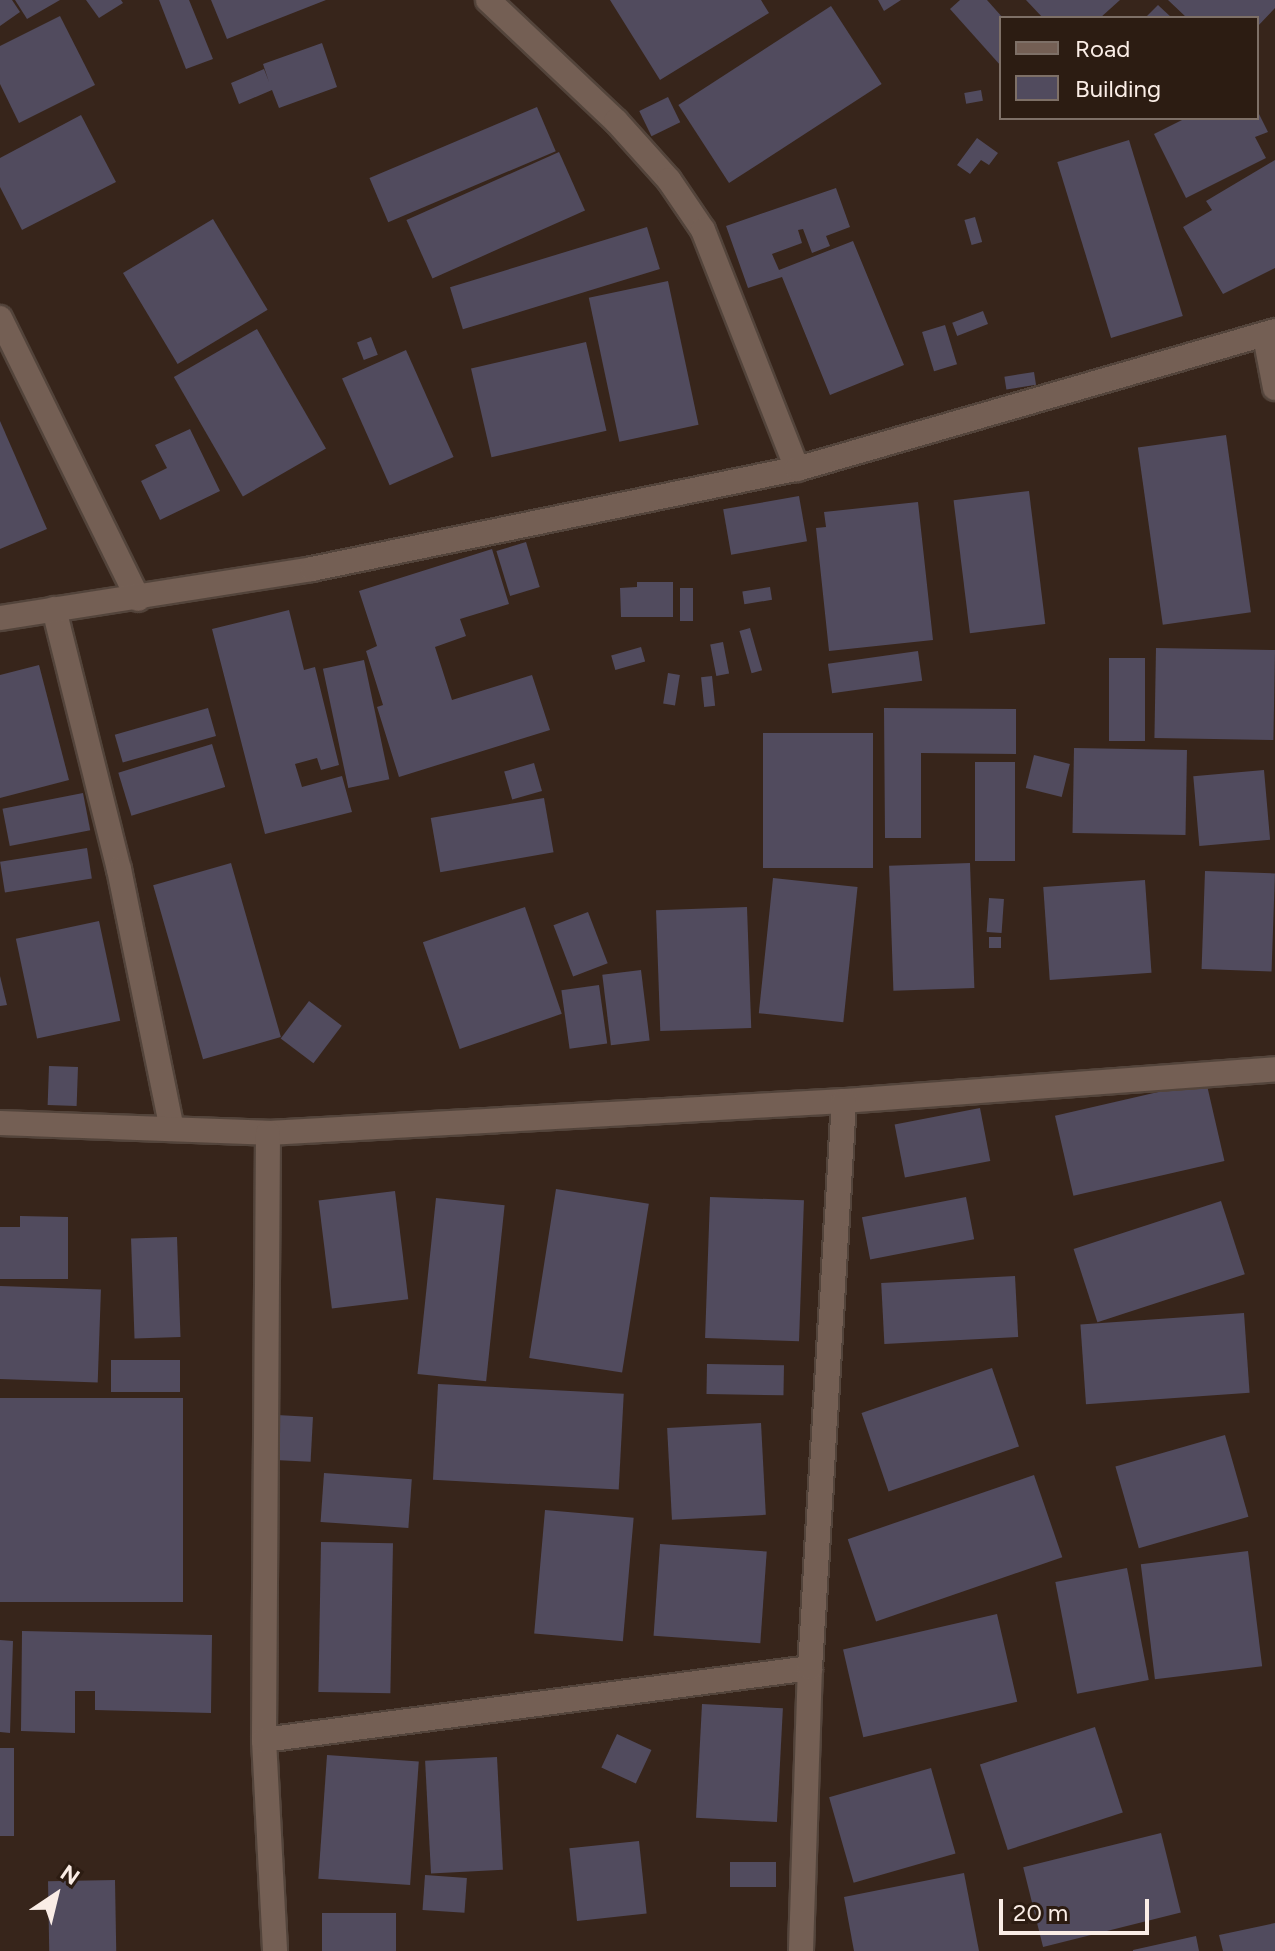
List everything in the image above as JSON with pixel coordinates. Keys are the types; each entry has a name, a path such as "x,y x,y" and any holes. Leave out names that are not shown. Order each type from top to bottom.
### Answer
{"street":[{"path":"488,0 616,121 669,180 703,230 797,469"},
{"path":"0,318 138,599"},
{"path":"0,618 138,599 312,569 797,469 1270,334 1275,388"},
{"path":"54,609 119,869 172,1129"},
{"path":"0,1123 268,1133 844,1101 1275,1069"},
{"path":"801,1951 810,1668 844,1101"},
{"path":"268,1133 264,1740 275,1951"},
{"path":"264,1740 810,1668"}],"building":[{"path":"0,0 12,0 20,12 0,26"},
{"path":"15,0 60,0 27,19"},
{"path":"86,0 121,0 123,3 99,18"},
{"path":"159,0 189,0 213,59 186,69"},
{"path":"211,0 326,0 227,39"},
{"path":"610,0 761,0 769,13 660,80"},
{"path":"878,0 901,0 884,11"},
{"path":"960,0 987,0 1001,16 999,64 950,9"},
{"path":"1026,0 1120,0 1102,16 1041,16"},
{"path":"1168,0 1275,0 1275,8 1259,25 1259,16 1185,16"},
{"path":"1158,5 1170,16 1147,16"},
{"path":"831,6 882,84 729,183 678,105"},
{"path":"60,16 95,85 19,123 0,84 0,46"},
{"path":"322,43 337,87 279,108 272,90 239,104 231,83 264,69 269,82 263,64"},
{"path":"981,90 983,101 966,104 964,93"},
{"path":"668,97 680,122 652,136 639,111"},
{"path":"537,107 556,151 388,222 369,178"},
{"path":"1259,114 1268,132 1255,137 1266,158 1186,198 1154,134 1182,120 1259,120"},
{"path":"81,115 116,182 22,230 0,187 0,158"},
{"path":"977,138 998,153 989,165 981,160 970,174 957,165"},
{"path":"1129,140 1183,316 1111,338 1057,162"},
{"path":"559,152 585,210 432,278 406,220"},
{"path":"1275,160 1275,268 1223,294 1183,227 1212,210 1206,201"},
{"path":"836,188 850,227 826,236 830,246 812,253 803,229 798,230 802,243 772,254 779,270 853,241 904,365 830,395 782,277 748,288 726,226"},
{"path":"975,217 982,242 972,245 964,220"},
{"path":"213,219 268,310 178,364 123,273"},
{"path":"647,227 660,269 463,329 450,287"},
{"path":"668,281 699,425 619,442 589,298"},
{"path":"983,311 988,324 957,336 952,323"},
{"path":"945,325 957,364 934,371 922,332"},
{"path":"257,329 326,449 243,497 174,377"},
{"path":"371,337 378,355 364,360 357,342"},
{"path":"586,342 606,431 491,457 471,369"},
{"path":"406,350 454,457 390,485 342,378"},
{"path":"1034,372 1036,385 1006,390 1004,377"},
{"path":"0,421 47,529 0,549"},
{"path":"190,429 220,491 160,520 141,481 167,468 155,445"},
{"path":"1226,435 1251,612 1163,625 1138,447"},
{"path":"1029,491 1045,624 970,633 954,500"},
{"path":"799,496 807,541 731,555 723,509"},
{"path":"918,502 933,640 829,651 816,528 826,527 824,512"},
{"path":"526,542 540,587 510,596 496,551"},
{"path":"492,549 509,604 460,619 466,636 435,647 452,700 532,675 550,730 399,777 377,707 383,705 366,651 377,646 359,591"},
{"path":"637,582 673,582 673,617 621,617 620,588 637,587"},
{"path":"770,587 772,600 744,604 742,591"},
{"path":"680,588 693,588 693,621 680,621"},
{"path":"289,610 304,670 315,667 339,765 321,770 317,758 295,764 302,787 342,776 352,812 265,834 212,629"},
{"path":"750,628 762,670 752,673 739,631"},
{"path":"723,642 729,673 716,676 710,644"},
{"path":"641,647 645,661 615,670 611,656"},
{"path":"1156,648 1275,650 1273,740 1154,738"},
{"path":"918,651 922,681 832,693 828,664"},
{"path":"1109,658 1145,658 1145,741 1109,741"},
{"path":"364,660 389,779 348,788 323,669"},
{"path":"39,665 69,780 0,798 0,675"},
{"path":"668,673 680,675 675,705 663,704"},
{"path":"712,676 715,706 704,707 701,677"},
{"path":"208,708 216,736 123,763 115,735"},
{"path":"884,708 1016,709 1016,754 921,753 921,838 885,838"},
{"path":"763,733 873,733 873,868 763,868"},
{"path":"212,744 225,787 131,816 118,773"},
{"path":"1074,748 1187,750 1185,835 1073,833"},
{"path":"1034,755 1070,764 1062,797 1026,788"},
{"path":"975,762 1015,762 1015,861 975,861"},
{"path":"534,763 542,791 512,799 504,772"},
{"path":"1264,770 1270,840 1199,846 1193,776"},
{"path":"83,793 90,830 10,846 3,809"},
{"path":"544,798 554,852 440,872 431,818"},
{"path":"87,848 92,879 5,892 0,862"},
{"path":"231,863 281,1037 203,1059 153,885"},
{"path":"970,863 974,988 893,991 889,866"},
{"path":"1205,871 1275,873 1272,971 1202,969"},
{"path":"773,878 858,887 843,1022 759,1013"},
{"path":"1145,880 1151,973 1050,980 1043,887"},
{"path":"989,898 1004,899 1002,933 987,932"},
{"path":"525,907 562,1014 460,1049 423,942"},
{"path":"747,907 751,1028 660,1031 656,910"},
{"path":"588,912 608,963 573,977 553,925"},
{"path":"99,921 120,1021 37,1038 16,939"},
{"path":"989,937 1001,937 1001,948 989,948"},
{"path":"641,970 650,1040 611,1045 602,975"},
{"path":"0,976 7,1005 0,1006"},
{"path":"599,985 607,1043 570,1049 561,990"},
{"path":"309,1001 342,1026 313,1063 281,1039"},
{"path":"49,1066 78,1067 77,1106 48,1105"},
{"path":"1206,1081 1224,1161 1073,1196 1055,1116"},
{"path":"980,1108 990,1161 905,1178 895,1125"},
{"path":"556,1189 649,1204 622,1373 529,1358"},
{"path":"395,1191 408,1299 332,1309 319,1200"},
{"path":"710,1197 804,1200 799,1341 705,1338"},
{"path":"966,1197 974,1239 870,1259 862,1217"},
{"path":"436,1198 505,1205 486,1381 417,1374"},
{"path":"1221,1201 1245,1274 1097,1322 1074,1249"},
{"path":"20,1216 68,1217 68,1279 0,1279 0,1227 20,1227"},
{"path":"177,1237 180,1337 135,1339 131,1239"},
{"path":"1015,1276 1018,1337 884,1344 881,1283"},
{"path":"0,1286 101,1290 98,1382 0,1379"},
{"path":"1244,1313 1250,1393 1086,1404 1080,1324"},
{"path":"111,1360 180,1360 180,1392 111,1392"},
{"path":"707,1364 784,1365 783,1395 706,1394"},
{"path":"992,1368 1019,1446 889,1491 862,1413"},
{"path":"438,1384 624,1394 619,1490 433,1480"},
{"path":"0,1398 183,1398 183,1602 0,1602"},
{"path":"277,1415 313,1417 311,1462 275,1460"},
{"path":"761,1423 766,1515 672,1520 667,1428"},
{"path":"1225,1435 1248,1517 1139,1548 1115,1466"},
{"path":"324,1473 412,1479 408,1528 321,1522"},
{"path":"1034,1475 1062,1557 876,1621 848,1539"},
{"path":"545,1510 634,1518 623,1641 534,1634"},
{"path":"321,1542 393,1543 390,1693 318,1692"},
{"path":"660,1544 767,1551 760,1643 654,1636"},
{"path":"1248,1551 1262,1666 1155,1679 1141,1564"},
{"path":"1127,1568 1149,1680 1077,1694 1055,1582"},
{"path":"997,1614 1017,1702 863,1737 843,1650"},
{"path":"22,1631 212,1635 211,1713 95,1710 95,1691 75,1691 75,1733 21,1731"},
{"path":"0,1640 13,1641 10,1733 0,1732"},
{"path":"702,1704 783,1708 777,1822 696,1818"},
{"path":"1095,1727 1123,1813 1008,1850 980,1764"},
{"path":"617,1734 651,1750 636,1784 601,1768"},
{"path":"0,1748 14,1748 14,1836 0,1836"},
{"path":"327,1755 419,1761 410,1885 318,1879"},
{"path":"497,1757 503,1870 431,1874 425,1761"},
{"path":"931,1768 956,1854 854,1883 829,1797"},
{"path":"1161,1833 1181,1913 1043,1947 1023,1867"},
{"path":"639,1841 647,1914 577,1921 569,1848"},
{"path":"730,1862 776,1862 776,1887 730,1887"},
{"path":"964,1873 979,1951 854,1951 844,1897"},
{"path":"425,1875 467,1878 464,1913 423,1910"},
{"path":"115,1880 116,1951 49,1951 48,1881"},
{"path":"322,1913 396,1913 396,1951 322,1951"},
{"path":"1275,1923 1275,1951 1223,1951 1219,1935"},
{"path":"1196,1936 1199,1951 1133,1951 1133,1950"}]}
